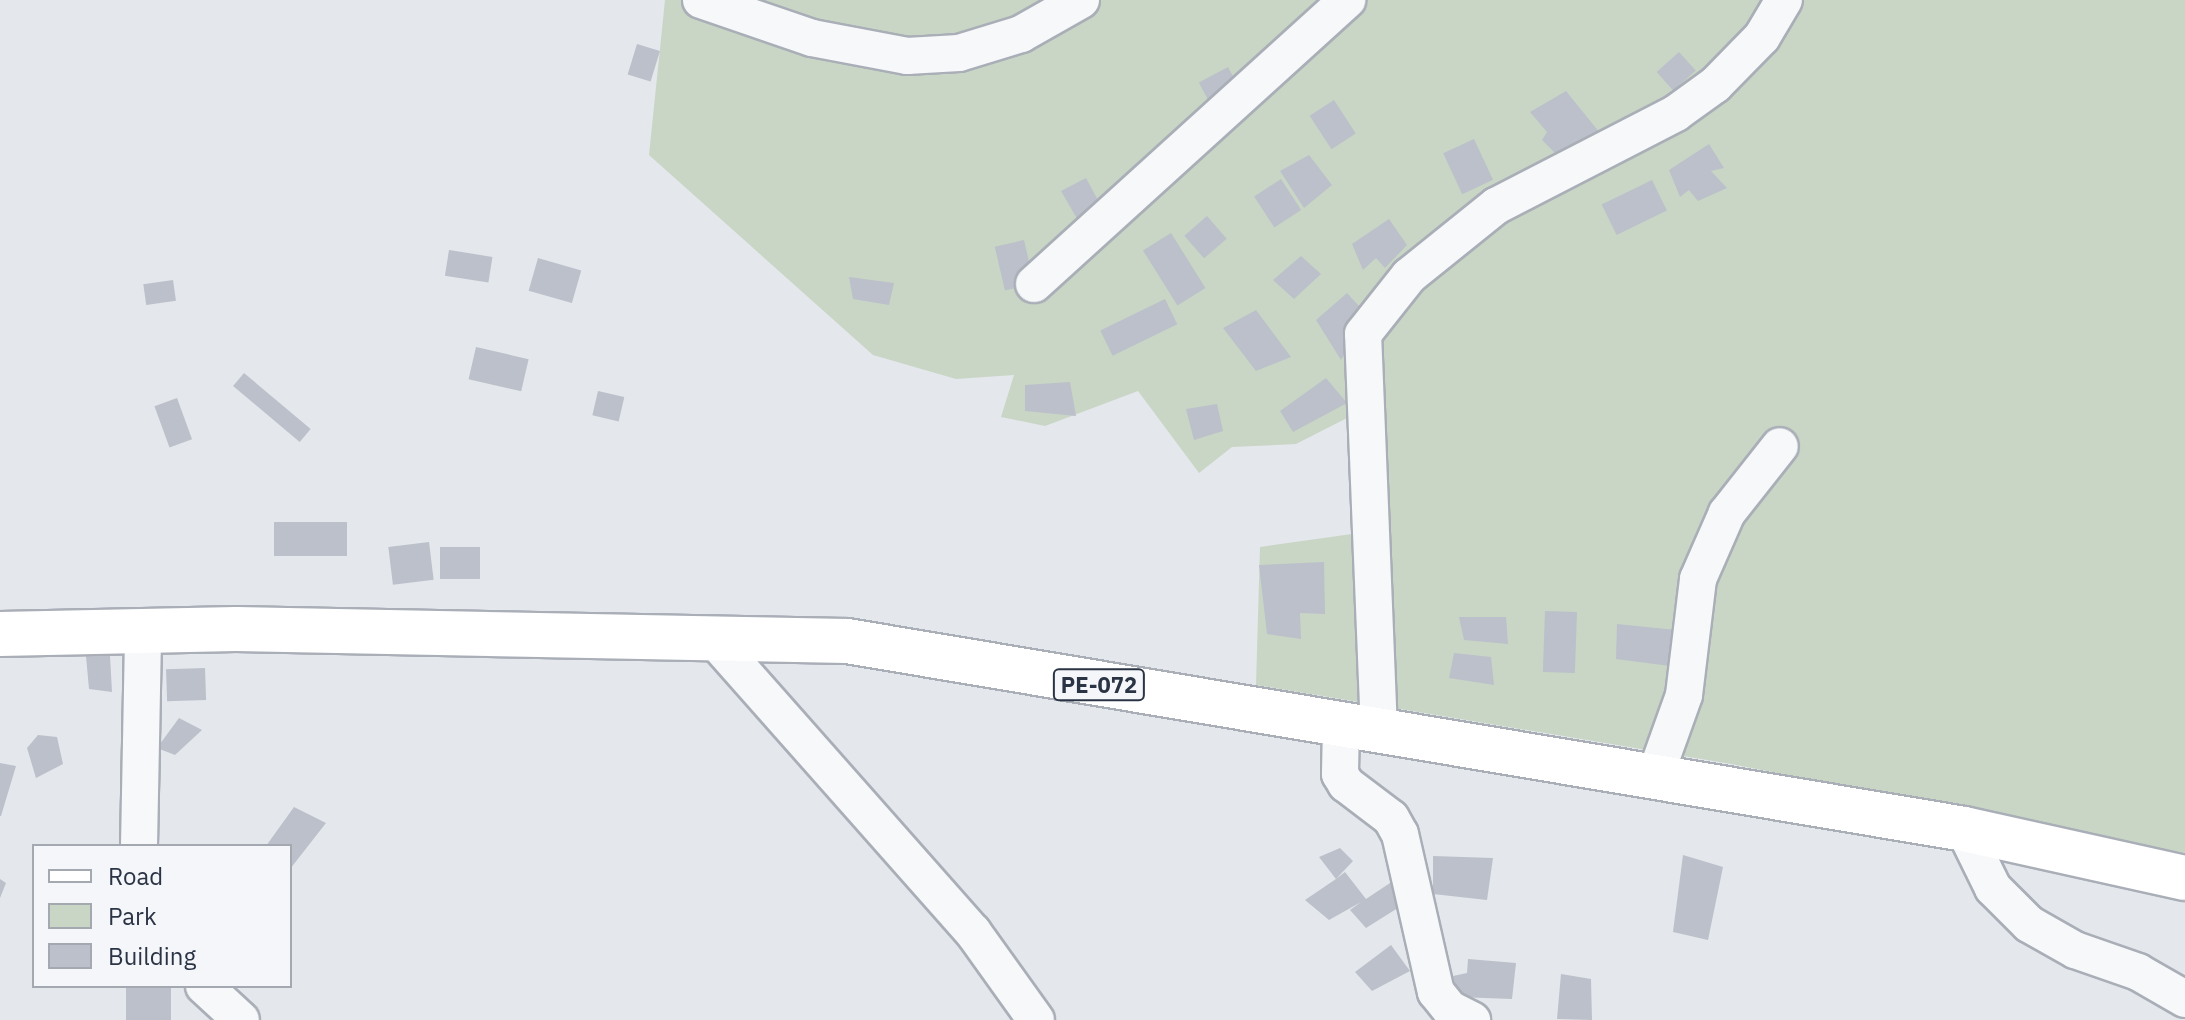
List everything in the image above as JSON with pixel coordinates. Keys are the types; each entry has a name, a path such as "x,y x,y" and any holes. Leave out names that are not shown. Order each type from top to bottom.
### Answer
{"main road":[{"name":"PE-072","path":"0,634 236,629 847,641 1964,829 2185,878"}],"street":[{"path":"701,0 812,38 907,56 959,53 1021,34 1081,0"},
{"path":"1034,284 1347,0"},
{"path":"1472,1020 1450,1009 1436,992 1398,827 1353,793 1340,774 1360,728 1363,334 1409,276 1496,206 1666,119 1715,85 1762,37 1784,0"},
{"path":"1654,779 1684,695 1698,579 1727,513 1780,446"},
{"path":"139,844 143,632"},
{"path":"711,636 973,932 1036,1020"},
{"path":"1964,829 1993,888 2029,924 2185,999"},
{"path":"206,988 241,1020"}],"green space":[{"path":"665,0 2185,0 2185,853 1731,764 1256,685 1260,547 1352,534 1351,416 1296,444 1232,447 1199,473 1138,391 1045,426 1001,417 1014,375 956,379 873,355 649,155"}],"building":[{"path":"637,44 660,51 651,82 628,75"},
{"path":"1679,52 1696,71 1673,91 1657,72"},
{"path":"1228,67 1239,88 1210,104 1199,82"},
{"path":"1566,91 1600,133 1559,157 1542,140 1547,132 1530,112"},
{"path":"1334,100 1356,134 1331,149 1310,116"},
{"path":"1474,139 1493,180 1462,194 1443,153"},
{"path":"1709,144 1724,168 1711,171 1727,188 1698,201 1689,190 1680,197 1669,170"},
{"path":"1309,155 1332,185 1304,208 1280,171"},
{"path":"1086,178 1101,206 1079,222 1061,191"},
{"path":"1281,179 1301,210 1274,227 1254,196"},
{"path":"1652,180 1667,211 1617,235 1602,205"},
{"path":"1207,216 1227,239 1204,258 1184,236"},
{"path":"1389,219 1407,245 1385,268 1376,258 1363,270 1352,244"},
{"path":"1171,233 1205,288 1177,306 1143,250"},
{"path":"1024,240 1034,284 1005,291 995,247"},
{"path":"449,250 492,257 488,283 445,276"},
{"path":"1301,256 1321,274 1294,299 1273,280"},
{"path":"538,258 581,270 572,303 529,291"},
{"path":"849,277 894,283 889,305 853,299"},
{"path":"173,280 176,301 146,305 143,284"},
{"path":"1347,293 1367,315 1341,360 1316,320"},
{"path":"1165,299 1177,324 1113,356 1100,331"},
{"path":"1256,310 1291,357 1256,371 1223,328"},
{"path":"476,347 529,359 521,391 469,379"},
{"path":"244,373 311,429 300,442 233,386"},
{"path":"1326,378 1347,403 1293,432 1280,411"},
{"path":"1070,382 1076,416 1025,411 1025,385"},
{"path":"598,391 624,397 619,421 592,415"},
{"path":"177,398 192,439 169,448 154,406"},
{"path":"1217,404 1223,431 1194,440 1186,409"},
{"path":"274,522 347,522 347,556 274,556"},
{"path":"429,542 434,580 393,585 388,547"},
{"path":"440,547 480,547 480,579 440,579"},
{"path":"1324,562 1325,614 1300,613 1301,639 1267,634 1259,565"},
{"path":"1545,611 1577,612 1575,673 1543,672"},
{"path":"1459,617 1506,617 1508,644 1464,640"},
{"path":"1617,624 1676,630 1678,667 1616,659"},
{"path":"1454,653 1491,657 1494,685 1449,678"},
{"path":"86,656 110,656 112,692 89,689"},
{"path":"205,668 206,700 167,701 166,669"},
{"path":"179,718 202,730 175,755 157,748"},
{"path":"38,735 57,737 63,764 36,778 27,748"},
{"path":"0,763 16,766 1,816 0,816"},
{"path":"294,807 326,823 292,866 292,844 267,844"},
{"path":"1340,848 1353,861 1336,879 1319,857"},
{"path":"1683,855 1723,867 1708,940 1673,932"},
{"path":"1433,856 1493,858 1487,900 1433,894"},
{"path":"1345,872 1366,899 1393,881 1401,906 1366,928 1350,910 1361,902 1329,920 1305,900"},
{"path":"0,879 6,883 0,898"},
{"path":"1391,945 1410,971 1372,991 1355,972"},
{"path":"1468,959 1516,963 1512,999 1458,997 1453,976 1467,973"},
{"path":"1561,974 1591,979 1592,1020 1557,1019"},
{"path":"126,988 171,988 171,1020 126,1020"}]}
